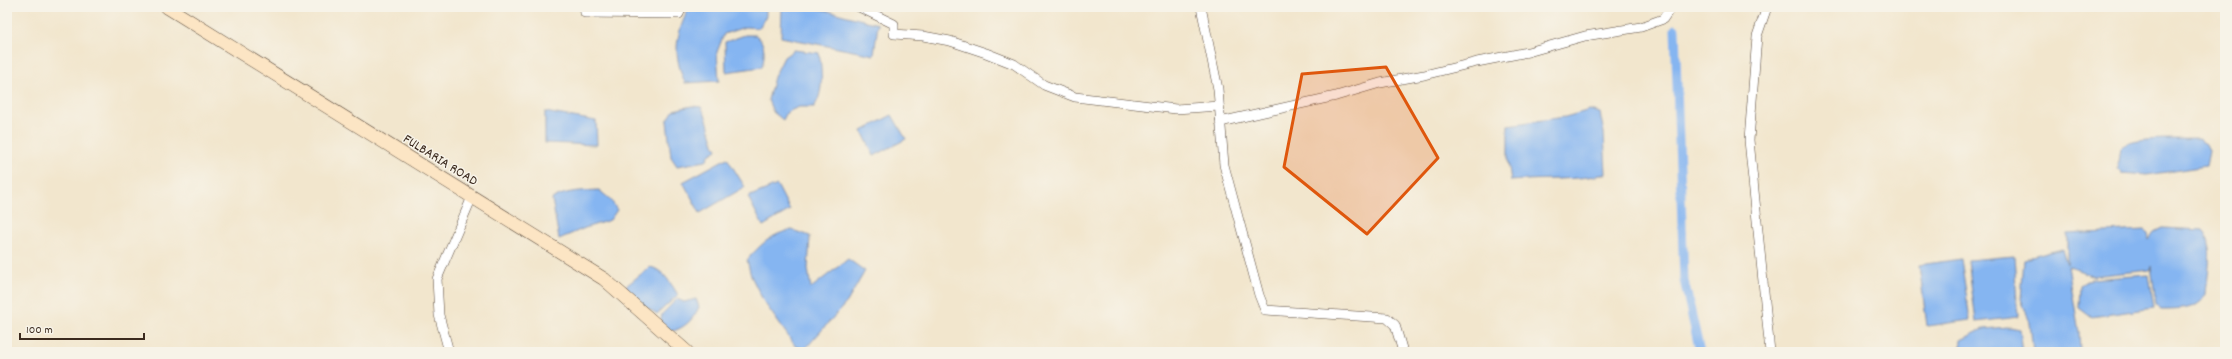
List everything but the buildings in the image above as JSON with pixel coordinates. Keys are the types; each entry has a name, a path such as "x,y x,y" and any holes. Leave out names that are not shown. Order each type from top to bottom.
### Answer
{"main road":[{"name":"FULBARIA ROAD","path":"167,7 604,279 687,352"}],"street":[{"path":"584,7 584,13 651,15 679,14 682,7"},
{"path":"859,7 894,24 894,34 923,36 950,41 986,53 1014,64 1044,85 1075,97 1176,108 1219,106"},
{"path":"1201,7 1218,89 1224,165 1257,288 1265,310 1387,318 1395,325 1403,352"},
{"path":"1220,122 1336,96 1380,83 1528,52 1585,36 1641,27 1663,19 1671,7"},
{"path":"1767,7 1757,36 1748,140 1770,352"},
{"path":"449,352 439,315 437,279 472,197"}],"highlighted area":[{"path":"1386,67 1438,158 1367,234 1284,167 1302,74"}],"water":[{"path":"689,7 766,7 766,16 759,28 745,27 724,34 717,52 719,81 685,83 678,62 677,44 681,27"},
{"path":"782,7 813,7 878,24 874,55 781,37"},
{"path":"745,35 756,35 762,42 764,58 762,67 726,72 725,42"},
{"path":"794,50 819,53 821,66 821,88 814,107 799,107 787,112 783,120 773,112 768,100 774,77 784,57"},
{"path":"692,106 701,107 704,112 714,145 717,150 709,155 706,161 677,166 671,157 667,121 674,110"},
{"path":"1590,110 1600,113 1604,133 1606,174 1571,178 1511,181 1508,160 1508,125 1565,117"},
{"path":"545,112 596,121 597,145 545,143"},
{"path":"892,115 906,139 874,156 862,131"},
{"path":"2198,139 2206,144 2209,151 2206,166 2147,175 2121,173 2117,169 2120,148 2126,144 2145,140"},
{"path":"727,158 745,187 700,213 683,182"},
{"path":"777,185 790,210 763,226 748,197"},
{"path":"599,190 611,200 617,210 610,220 585,228 559,239 552,199 569,192"},
{"path":"2162,228 2203,230 2207,235 2209,242 2209,260 2206,294 2199,303 2187,308 2162,310 2156,305 2151,266 2150,270 2093,276 2068,266 2079,332 2080,352 2033,352 2030,323 2021,299 2024,259 2062,249 2067,264 2067,234 2144,230 2148,233 2149,239 2154,232"},
{"path":"792,230 810,236 808,269 811,288 848,259 865,271 847,302 805,349 796,347 764,302 751,276 747,260 767,240 778,234"},
{"path":"2014,256 2018,317 1976,322 1968,260"},
{"path":"1961,259 1970,320 1927,326 1919,265"},
{"path":"650,267 655,268 663,274 678,295 657,314 625,294 626,286"},
{"path":"2149,275 2154,308 2091,317 2079,308 2080,285 2090,279"},
{"path":"677,299 684,302 696,299 699,307 694,316 684,326 669,332 660,327 662,314"},
{"path":"2009,327 2020,329 2023,352 1960,352 1961,340 1983,329"}],"waterway":[{"path":"1675,29 1684,280 1700,352"}]}
